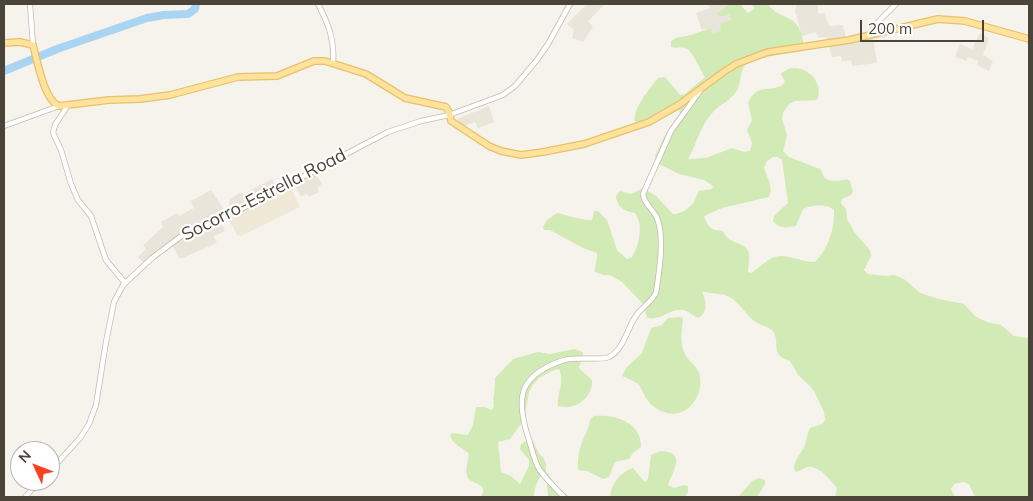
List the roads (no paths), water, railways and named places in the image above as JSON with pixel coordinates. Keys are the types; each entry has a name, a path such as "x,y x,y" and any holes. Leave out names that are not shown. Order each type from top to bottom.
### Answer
{"main road":[{"path":"4,43 20,42 34,48 50,99 59,106 170,95 238,78 277,76 314,62 325,61 366,74 405,98 446,108 454,124 488,146 521,155 584,144 629,130 662,115 700,91 736,64 768,52 849,40 918,23 946,19 964,21 1029,39"}],"street":[{"path":"30,4 34,48"},
{"path":"318,4 331,33 334,52 333,63"},
{"name":"Socorro-Estrella Road","path":"60,460 84,433 93,415 112,308 118,294 125,283 152,258 180,237 241,209 388,132 450,115 488,102 510,91 537,60 570,4"},
{"path":"872,34 874,26 896,4"},
{"path":"564,497 547,480 536,464 521,412 521,400 524,390 535,375 549,366 572,359 601,359 611,356 622,343 638,313 656,294 661,241 657,219 643,200 643,194 671,131 700,91"},
{"path":"68,105 55,125 54,133 71,184 78,200 90,216 106,260 125,283"},
{"path":"4,126 59,106"}],"waterway":[{"path":"4,71 57,49 147,18 188,14 195,9 196,4"}]}
